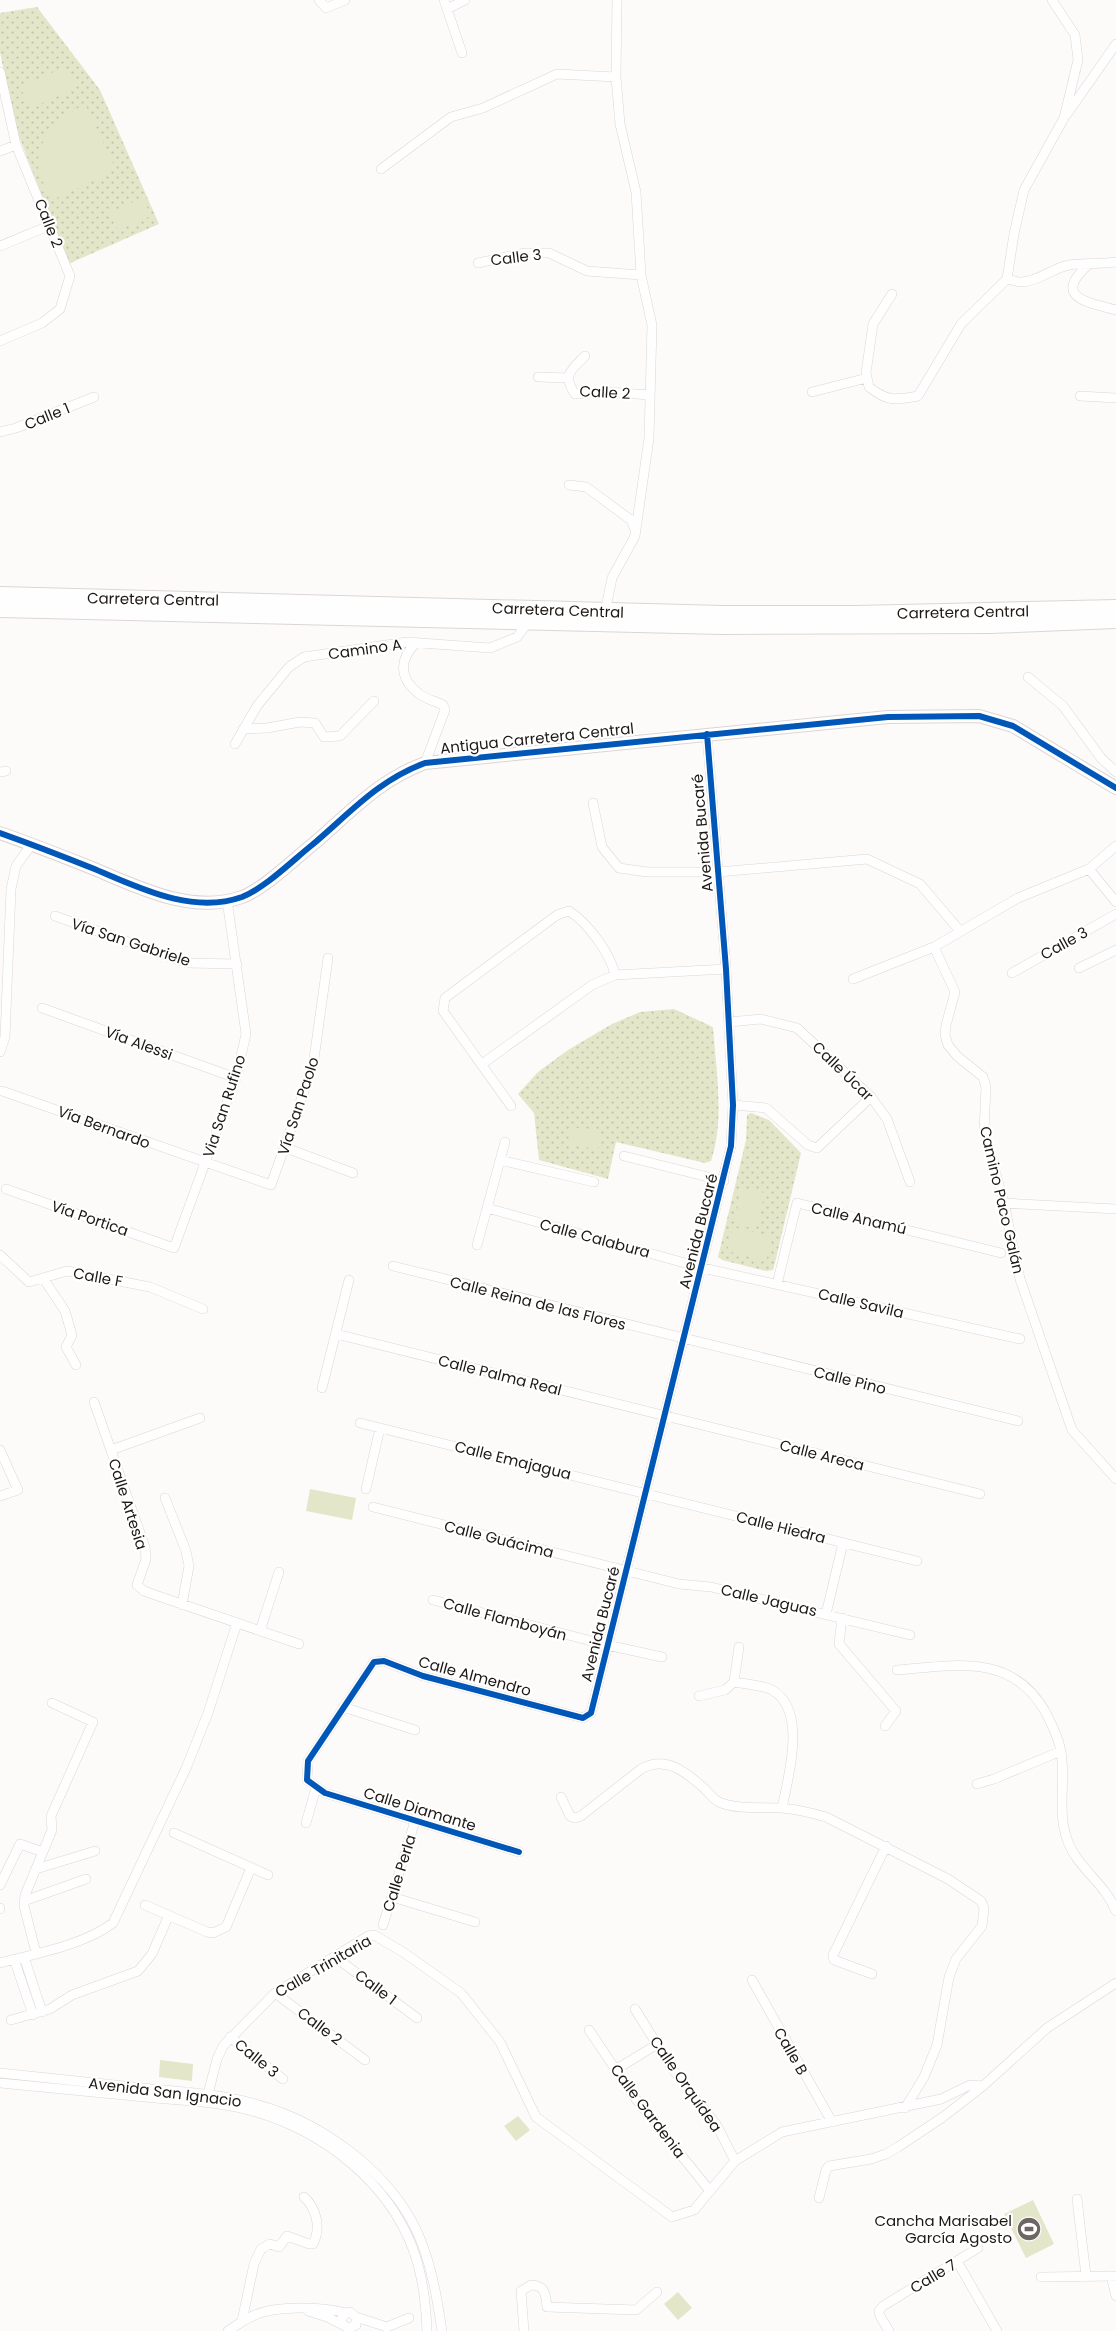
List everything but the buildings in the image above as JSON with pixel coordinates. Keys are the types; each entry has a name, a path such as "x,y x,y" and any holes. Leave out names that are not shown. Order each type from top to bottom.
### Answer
{"highway":[{"name":"Carretera Central","path":"2,606 605,617 1116,608"},
{"name":"Carretera Central","path":"2,606 529,621 605,617 723,626 990,625 1116,620"}],"street":[{"path":"319,0 326,8 345,0"},
{"path":"462,53 445,4 465,0"},
{"path":"605,617 612,578 636,532 649,438 652,324 641,275 636,192 620,124 616,77 617,0"},
{"path":"1052,0 1075,35 1078,60 1064,118"},
{"path":"892,294 873,324 867,378 869,387 884,398 897,400 918,396 962,324 1007,279 1014,234 1024,190 1064,118 1116,44"},
{"name":"Calle 2","path":"0,72 16,145 51,225 70,276 60,309 42,323 0,341"},
{"path":"381,169 451,117 483,108 557,74 616,77"},
{"path":"0,151 16,145"},
{"path":"0,246 51,225"},
{"name":"Calle 3","path":"478,262 525,254 549,253 587,270 641,275"},
{"path":"1007,279 1022,282 1042,276 1057,267 1089,264 1100,265 1116,262"},
{"path":"1089,264 1074,279 1073,286 1077,296 1084,302 1116,310"},
{"name":"Calle 2","path":"585,356 574,366 568,378 569,385 574,394 608,392 650,395"},
{"path":"538,377 568,378"},
{"path":"812,392 867,378"},
{"path":"1080,396 1116,398"},
{"name":"Calle 1","path":"0,432 16,428 94,397"},
{"path":"570,485 586,487 631,520 636,532"},
{"name":"Camino A","path":"235,744 257,706 289,667 304,658 407,642 490,648 517,637 529,621"},
{"path":"416,643 406,653 404,660 403,670 408,682 419,695 443,705 445,710 425,763"},
{"path":"1028,677 1063,706 1101,758 1116,772"},
{"path":"243,729 267,728 300,722 315,723 324,738 340,736 374,701"},
{"name":"Antigua Carretera Central","path":"0,833 161,896 198,902 228,900 241,897 256,890 378,787 404,771 425,763 459,758 888,717 979,716 1013,726 1116,788"},
{"name":"Avenida Bucaré","path":"583,1718 591,1713 606,1645 626,1572 683,1339 703,1268 731,1146 734,1105 726,969 707,734"},
{"path":"593,803 602,847 619,868 647,872 718,872 868,859 920,884 960,931"},
{"path":"0,1052 5,1037 3,1008 11,889 16,866 32,844"},
{"path":"853,980 934,947 1018,898 1089,869 1116,846"},
{"path":"1089,869 1116,902"},
{"name":"Via San Rufino","path":"174,1248 236,1078 246,1034 228,900"},
{"path":"511,1106 443,1011 445,998 557,915 569,911 581,918 613,963 615,975"},
{"name":"Calle 3","path":"1012,973 1116,914"},
{"name":"Vía San Gabriele","path":"55,916 187,963 236,964"},
{"name":"Camino Paco Galán","path":"934,947 955,992 946,1025 945,1034 948,1045 956,1056 983,1077 986,1087 984,1131 1004,1203 1020,1279 1072,1430 1116,1479"},
{"path":"1079,968 1116,950"},
{"name":"Vía San Paolo","path":"206,1163 271,1185 286,1148 313,1066 328,958"},
{"path":"482,1064 592,985 615,975 726,969"},
{"name":"Vía Alessi","path":"42,1008 236,1078"},
{"name":"Calle Úcar","path":"729,1022 761,1019 797,1028 871,1097 887,1119 910,1182"},
{"name":"Vía Bernardo","path":"2,1091 206,1163"},
{"path":"734,1105 766,1108 808,1145 817,1148 871,1097"},
{"path":"478,1245 504,1142"},
{"path":"286,1148 353,1172"},
{"path":"624,1156 724,1182"},
{"path":"500,1160 594,1182"},
{"name":"Vía Portica","path":"6,1189 174,1248"},
{"name":"Calle Anamú","path":"777,1284 797,1203 1001,1253"},
{"path":"1004,1203 1116,1210"},
{"name":"Calle Calabura","path":"487,1208 703,1268"},
{"name":"Calle F","path":"0,1256 29,1282 67,1271 150,1287 204,1309"},
{"name":"Calle Reina de las Flores","path":"393,1266 683,1339"},
{"name":"Calle Savila","path":"703,1268 1020,1338"},
{"path":"43,1278 68,1317 72,1335 66,1347 76,1365"},
{"path":"322,1388 349,1280"},
{"name":"Calle Palma Real","path":"336,1334 664,1416"},
{"name":"Calle Pino","path":"683,1339 1018,1421"},
{"name":"Calle Artesia","path":"94,1402 145,1547 146,1560 137,1585 144,1591 182,1605 299,1644"},
{"name":"Calle Areca","path":"664,1416 980,1494"},
{"path":"111,1450 200,1418"},
{"name":"Calle Emajagua","path":"360,1423 645,1493"},
{"path":"366,1489 380,1428"},
{"path":"0,1450 18,1490 0,1496"},
{"name":"Calle Hiedra","path":"645,1493 918,1561"},
{"path":"165,1498 186,1551 189,1566 182,1605"},
{"name":"Calle Guácima","path":"372,1507 626,1572"},
{"path":"826,1614 843,1543"},
{"path":"260,1631 279,1572"},
{"name":"Calle Jaguas","path":"626,1572 679,1584 710,1587 910,1636"},
{"name":"Calle Flamboyán","path":"433,1600 606,1645 662,1657"},
{"path":"842,1618 839,1644 896,1711 885,1726"},
{"path":"0,1963 59,1947 105,1929 113,1923 187,1766 208,1713 237,1623"},
{"path":"699,1696 725,1690 734,1682 738,1647"},
{"name":"Calle Almendro","path":"343,1707 374,1662 384,1661 422,1676 583,1718"},
{"path":"898,1670 957,1665 989,1668 1012,1675 1027,1686 1039,1699 1053,1726 1061,1751 1063,1818 1067,1840 1078,1859 1101,1884 1116,1911"},
{"path":"734,1682 771,1690 781,1698 787,1709 792,1728 794,1752 782,1808"},
{"path":"36,1953 27,1921 24,1901 52,1830 51,1816 93,1722 52,1703"},
{"path":"306,1823 313,1786 306,1779 308,1761 343,1707 415,1730"},
{"path":"977,1784 994,1779 1061,1751"},
{"path":"561,1797 570,1816 575,1818 581,1816 640,1769 650,1764 663,1762 690,1776 718,1802 745,1808 782,1808 826,1817 948,1879 982,1901 984,1908 982,1926 956,1959 949,1977 937,2045 924,2077 905,2108"},
{"name":"Calle Diamante","path":"313,1786 335,1797 519,1852"},
{"name":"Calle Perla","path":"384,1925 415,1821"},
{"path":"174,1833 268,1875"},
{"path":"0,1885 20,1844 43,1852"},
{"path":"872,1974 834,1960 833,1956 886,1846"},
{"path":"36,1869 94,1851"},
{"path":"145,1905 168,1917 213,1933 226,1927 251,1868"},
{"path":"24,1901 86,1879"},
{"path":"392,1897 475,1922"},
{"path":"12,2020 50,2009 72,1995 138,1971 152,1954 168,1917"},
{"name":"Calle Trinitaria","path":"208,2094 216,2059 230,2037 275,1993 368,1936 377,1936 461,1992 500,2042 536,2117 672,2217 694,2210 710,2191"},
{"path":"24,1957 38,2013"},
{"name":"Calle 1","path":"335,1957 417,2018"},
{"path":"14,1959 38,2013"},
{"name":"Calle B","path":"752,1980 832,2122"},
{"path":"819,2198 824,2176 829,2166 886,2154 942,2117 983,2086 1048,2028 1116,1984"},
{"name":"Calle 2","path":"275,1993 365,2060"},
{"name":"Calle Orquídea","path":"635,2009 656,2045 716,2124 734,2161"},
{"name":"Calle Gardenia","path":"589,2030 615,2070 710,2191"},
{"name":"Calle 3","path":"230,2037 283,2079"},
{"path":"615,2070 656,2045"},
{"name":"Avenida San Ignacio","path":"0,2073 208,2094 260,2105 308,2123 333,2138 364,2162 397,2200 418,2234 433,2278 442,2331"},
{"name":"Avenida San Ignacio","path":"0,2083 226,2105 278,2119 326,2145 358,2168 398,2216 420,2273 426,2299 427,2331"},
{"path":"710,2191 734,2161 782,2132 905,2108 940,2099 970,2085 983,2086"},
{"path":"242,2321 254,2264 261,2249 270,2244 279,2247 287,2236 314,2244 318,2225 315,2214 304,2197"},
{"path":"1077,2199 1086,2276"},
{"name":"Calle 7","path":"889,2331 880,2316 880,2311 887,2303 978,2248"},
{"path":"957,2261 997,2331"},
{"path":"1041,2277 1114,2276 1116,2296"},
{"path":"524,2331 521,2292 530,2285 541,2286 544,2290 547,2307 636,2310 657,2292"},
{"path":"228,2331 256,2314 272,2310 321,2308 353,2313 352,2326"},
{"path":"301,2309 352,2326 387,2326 409,2318"}],"green space":[{"path":"37,7 100,90 159,224 68,264 15,126 0,52 0,13"},
{"path":"61,69 69,72 75,84 72,90 35,106 28,103 22,91 25,84"},
{"path":"85,104 114,165 114,169 109,174 52,200 39,171 38,160 40,150 44,140 58,123"},
{"path":"143,198 151,216 118,230 110,212"},
{"path":"674,1009 713,1027 719,1111 718,1128 711,1161 705,1163 616,1142 608,1179 539,1160 534,1113 518,1094 538,1072 568,1050 612,1024 640,1012"},
{"path":"751,1113 769,1120 801,1153 774,1267 773,1270 766,1271 722,1260 718,1257 746,1140 747,1115"},
{"path":"570,1127 601,1131 598,1149 568,1145"},
{"path":"742,1188 765,1193 756,1229 734,1224"},
{"path":"733,1227 772,1237 766,1261 727,1251"},
{"path":"310,1489 356,1498 352,1520 306,1511"},
{"path":"160,2060 193,2064 192,2081 159,2077"},
{"path":"518,2116 530,2130 516,2141 504,2126"},
{"name":"Cancha Marisabel García Agosto","path":"1033,2200 1054,2244 1026,2258 1004,2214"},
{"path":"678,2292 692,2308 678,2320 664,2304"}],"cycle path":[{"path":"0,833 165,896 184,901 223,902 251,893 269,881 378,788 408,770 425,763 888,717 979,716 1013,726 1116,788"},
{"path":"519,1852 325,1793 307,1780 308,1761 374,1662 384,1661 423,1676 583,1718 591,1713 731,1146 733,1105 726,969 707,734"}],"place":[{"name":"Cancha Marisabel García Agosto","path":"1029,2229"}]}
